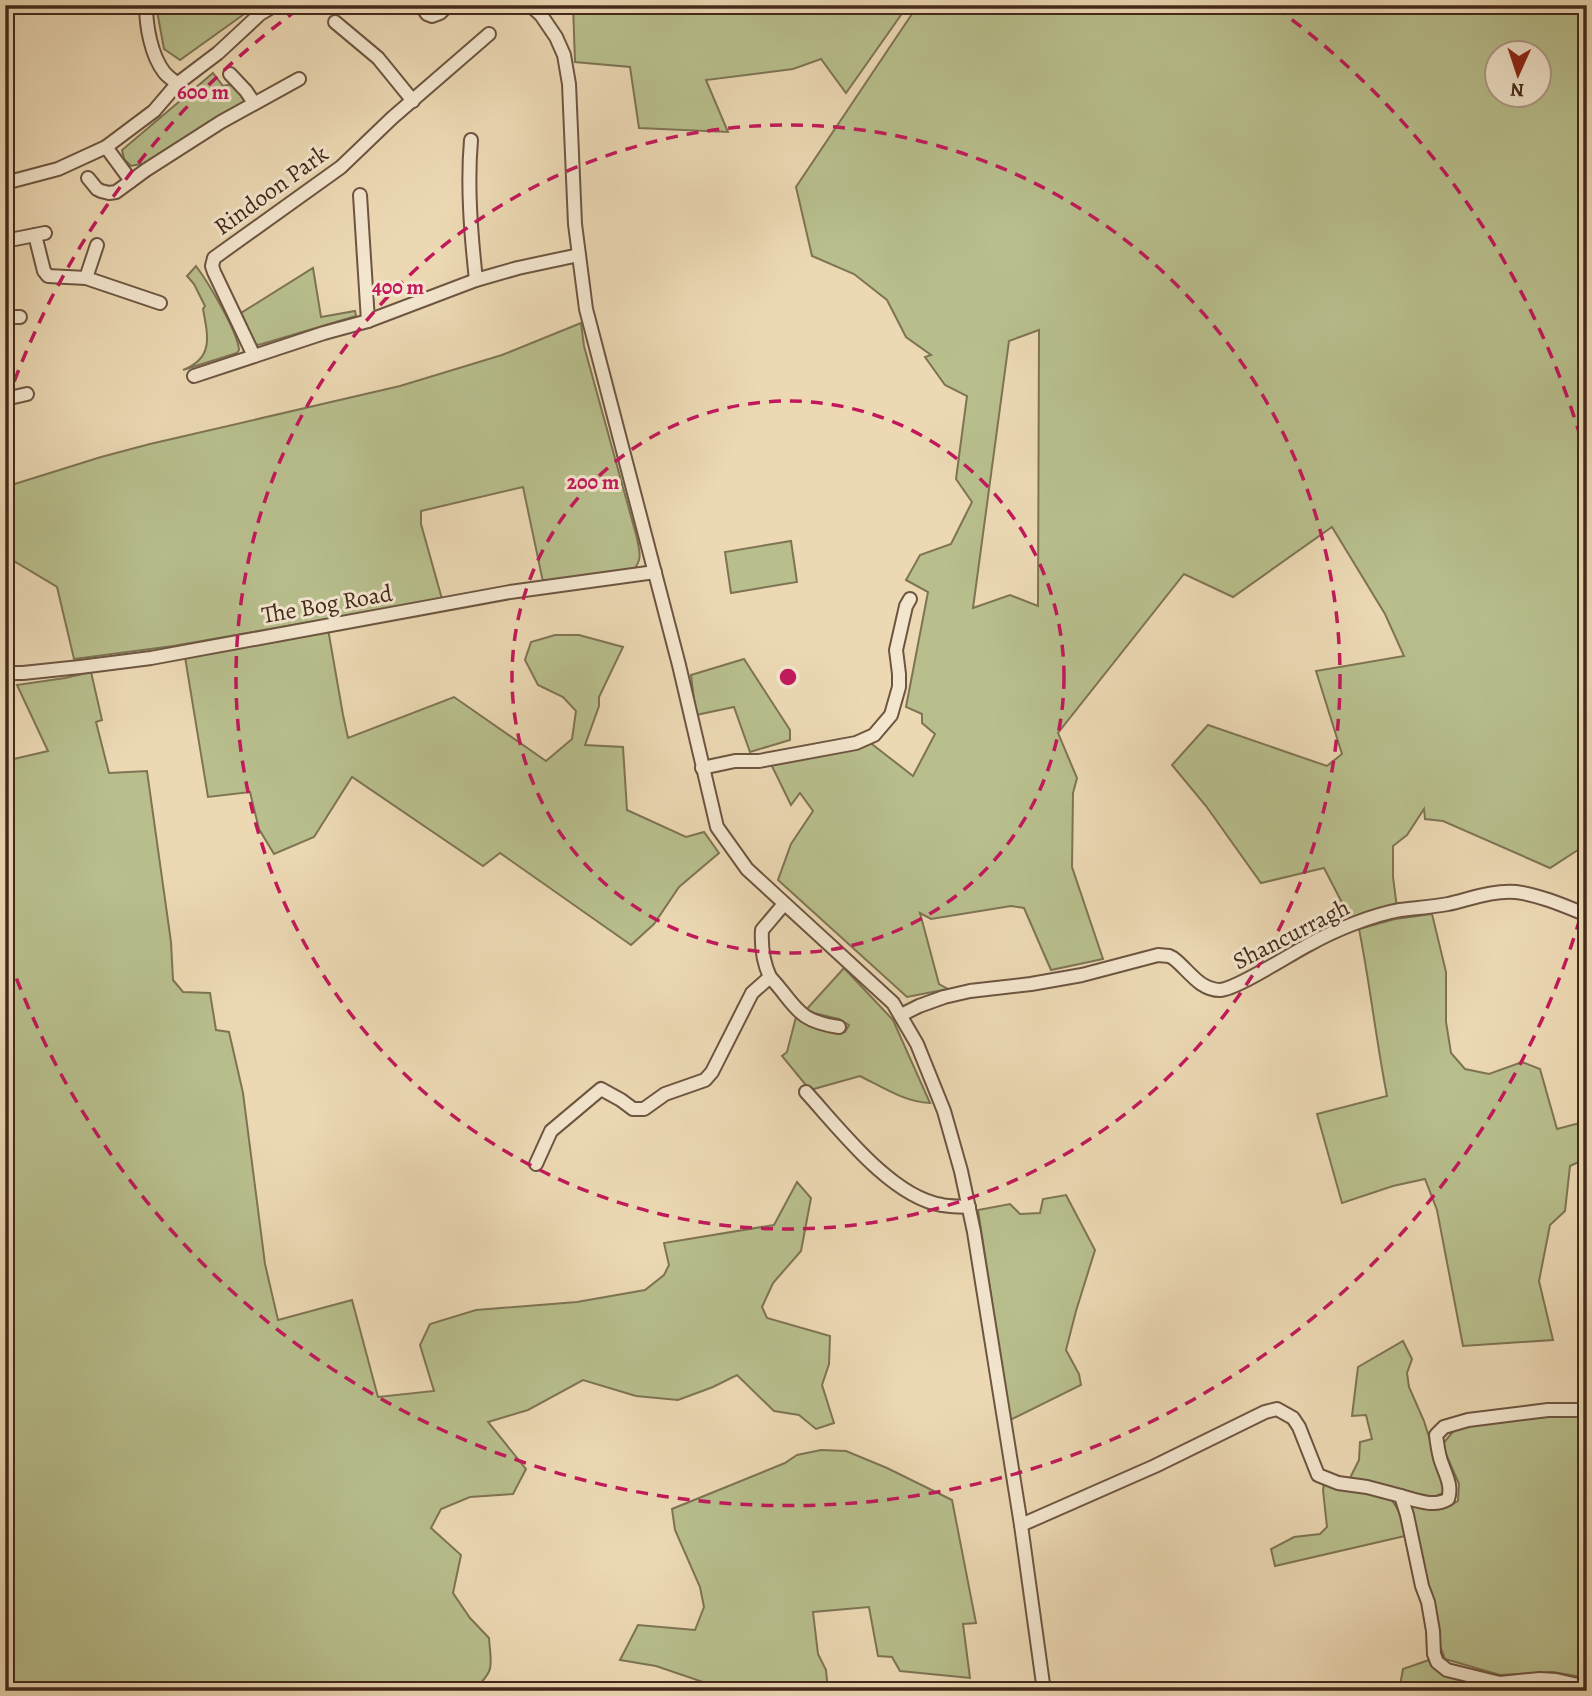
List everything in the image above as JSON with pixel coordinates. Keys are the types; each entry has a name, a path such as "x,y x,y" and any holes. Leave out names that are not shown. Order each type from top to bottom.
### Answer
{"street":[{"path":"146,5 146,22 153,50 164,72 177,84"},
{"path":"5,183 58,169 106,147 153,111 177,84 218,53 260,14 275,5"},
{"path":"421,5 427,14 432,16 448,5"},
{"path":"530,5 541,15 556,37 567,68 575,224 586,309 679,665 717,827 747,869 893,1003 917,1044 944,1111 970,1207 1021,1525 1044,1691"},
{"path":"335,22 378,58 413,101 489,34"},
{"path":"230,74 254,103"},
{"path":"88,178 97,189 108,193 116,192 184,146 299,79"},
{"name":"Rindoon Park","path":"254,356 214,272 213,260 341,167 413,101"},
{"path":"471,140 470,196 476,281"},
{"path":"106,147 131,181"},
{"path":"360,195 368,321"},
{"path":"5,241 40,234 44,271 48,276 86,278 160,303"},
{"path":"86,278 97,245"},
{"path":"194,376 368,321 476,281 518,268 579,255"},
{"path":"5,315 20,317"},
{"path":"5,399 27,394"},
{"name":"The Bog Road","path":"5,673 151,658 510,592 655,572"},
{"path":"702,768 735,761 759,761 856,743 874,735 891,715 899,687 896,650 910,599"},
{"name":"Shancurragh","path":"901,1015 944,997 970,991 1031,985 1161,955 1173,958 1206,986 1224,989 1314,942 1360,922 1398,911 1445,905 1500,892 1539,897 1587,915"},
{"path":"784,904 762,930 762,951 770,977 806,1018 822,1025 839,1027"},
{"path":"536,1164 551,1131 601,1089 633,1109 644,1109 666,1094 705,1080 712,1072 752,993 770,977"},
{"path":"806,1092 858,1150 905,1191 929,1202 970,1207"},
{"path":"1021,1525 1155,1466 1265,1412 1277,1409 1293,1418 1299,1427 1318,1475 1338,1483 1438,1504 1448,1499 1451,1488 1437,1446 1436,1435 1444,1427 1507,1414 1587,1410"},
{"path":"1401,1496 1427,1602 1437,1662 1447,1670 1500,1683 1539,1679 1587,1687"}],"green space":[{"path":"158,5 262,5 247,12 180,60 164,49"},
{"path":"573,5 908,5 846,93 821,59 793,69 706,80 728,132 639,128 630,67 575,62"},
{"path":"918,5 1587,5 1587,777 1584,778 1587,781 1587,844 1550,868 1443,821 1425,819 1424,809 1407,835 1393,846 1397,908 1352,922 1324,868 1261,883 1206,806 1172,765 1208,725 1327,766 1342,754 1316,671 1404,656 1385,614 1332,527 1233,597 1184,574 1058,733 1077,778 1073,793 1072,867 1103,959 1051,970 1024,908 1011,906 931,919 920,913 939,984 948,989 907,997 778,880 791,844 813,811 800,793 791,805 770,762 868,741 913,776 935,734 922,723 922,714 906,707 928,592 906,580 920,555 951,544 972,502 956,479 967,396 945,385 925,357 931,355 906,337 887,300 854,274 812,256 796,187","holes":["1039,330 1038,606 1010,595 973,608 1009,341"]},
{"path":"213,73 223,86 232,84 246,98 244,104 142,166 131,166 124,159 122,150"},
{"path":"196,266 228,320 239,350 237,353 183,370 200,359 207,337 203,309 205,306 187,276"},
{"path":"313,268 321,317 355,311 356,316 262,344 255,343 241,313"},
{"path":"581,323 584,346 637,538 639,558 634,569 543,582 523,487 421,511 421,524 442,599 173,646 74,659 57,587 12,560 5,567 5,487 150,444 400,386 502,355"},
{"path":"791,541 797,582 731,593 725,552"},
{"path":"328,629 348,738 454,697 546,761 572,739 576,711 563,697 538,685 525,660 531,642 555,635 579,635 623,647 599,697 599,706 585,745 623,747 627,810 686,837 704,832 719,853 679,887 654,924 631,945 500,853 483,866 352,777 314,837 274,854 259,829 250,792 208,797 185,657"},
{"path":"744,659 790,730 790,740 750,752 734,707 696,715 691,675"},
{"path":"91,672 102,720 96,722 109,773 147,771 171,942 173,980 183,992 210,993 216,1030 229,1032 243,1093 265,1264 278,1320 352,1300 378,1397 434,1391 420,1345 430,1324 476,1310 577,1302 645,1290 664,1275 669,1265 664,1243 774,1225 797,1182 811,1198 801,1251 773,1283 762,1307 767,1318 830,1336 829,1364 822,1385 834,1423 816,1429 799,1415 774,1411 737,1375 678,1400 636,1396 583,1380 528,1410 488,1422 526,1469 513,1494 470,1497 441,1509 431,1528 461,1555 453,1593 470,1618 489,1638 489,1672 473,1691 5,1691 5,761 48,751 17,685"},
{"path":"1432,914 1446,972 1446,1022 1451,1053 1465,1069 1489,1074 1522,1062 1540,1069 1557,1129 1587,1121 1587,1158 1570,1166 1565,1211 1550,1225 1539,1281 1553,1340 1463,1346 1437,1210 1425,1179 1393,1186 1342,1203 1317,1114 1387,1096 1359,929 1395,919"},
{"path":"844,968 893,1020 930,1103 903,1097 860,1076 810,1090 782,1056 787,1052 796,1017 820,1030 845,1032 849,1025 839,1019 805,1011"},
{"path":"1066,1195 1095,1250 1066,1350 1079,1374 1081,1385 1010,1420 978,1210 1010,1204 1020,1214 1040,1213 1043,1199"},
{"path":"1403,1341 1412,1359 1407,1373 1409,1387 1424,1421 1444,1484 1443,1493 1434,1497 1349,1480 1359,1460 1360,1442 1372,1439 1366,1415 1352,1416 1358,1367"},
{"path":"1587,1414 1587,1678 1553,1672 1500,1675 1445,1659 1438,1640 1410,1503 1440,1508 1458,1501 1459,1484 1442,1445 1455,1429 1489,1421"},
{"path":"821,1450 846,1451 952,1500 976,1623 963,1624 970,1678 900,1671 892,1657 878,1656 869,1607 813,1612 818,1654 826,1670 828,1691 714,1691 709,1684 656,1666 620,1660 638,1625 695,1630 704,1607 700,1587 675,1530 672,1509 785,1463 797,1455"},
{"path":"1324,1483 1390,1497 1400,1513 1405,1536 1275,1566 1271,1549 1294,1537 1320,1534 1327,1527"},
{"path":"1429,1660 1439,1672 1475,1683 1498,1686 1545,1681 1587,1691 1399,1691 1403,1669"}]}
